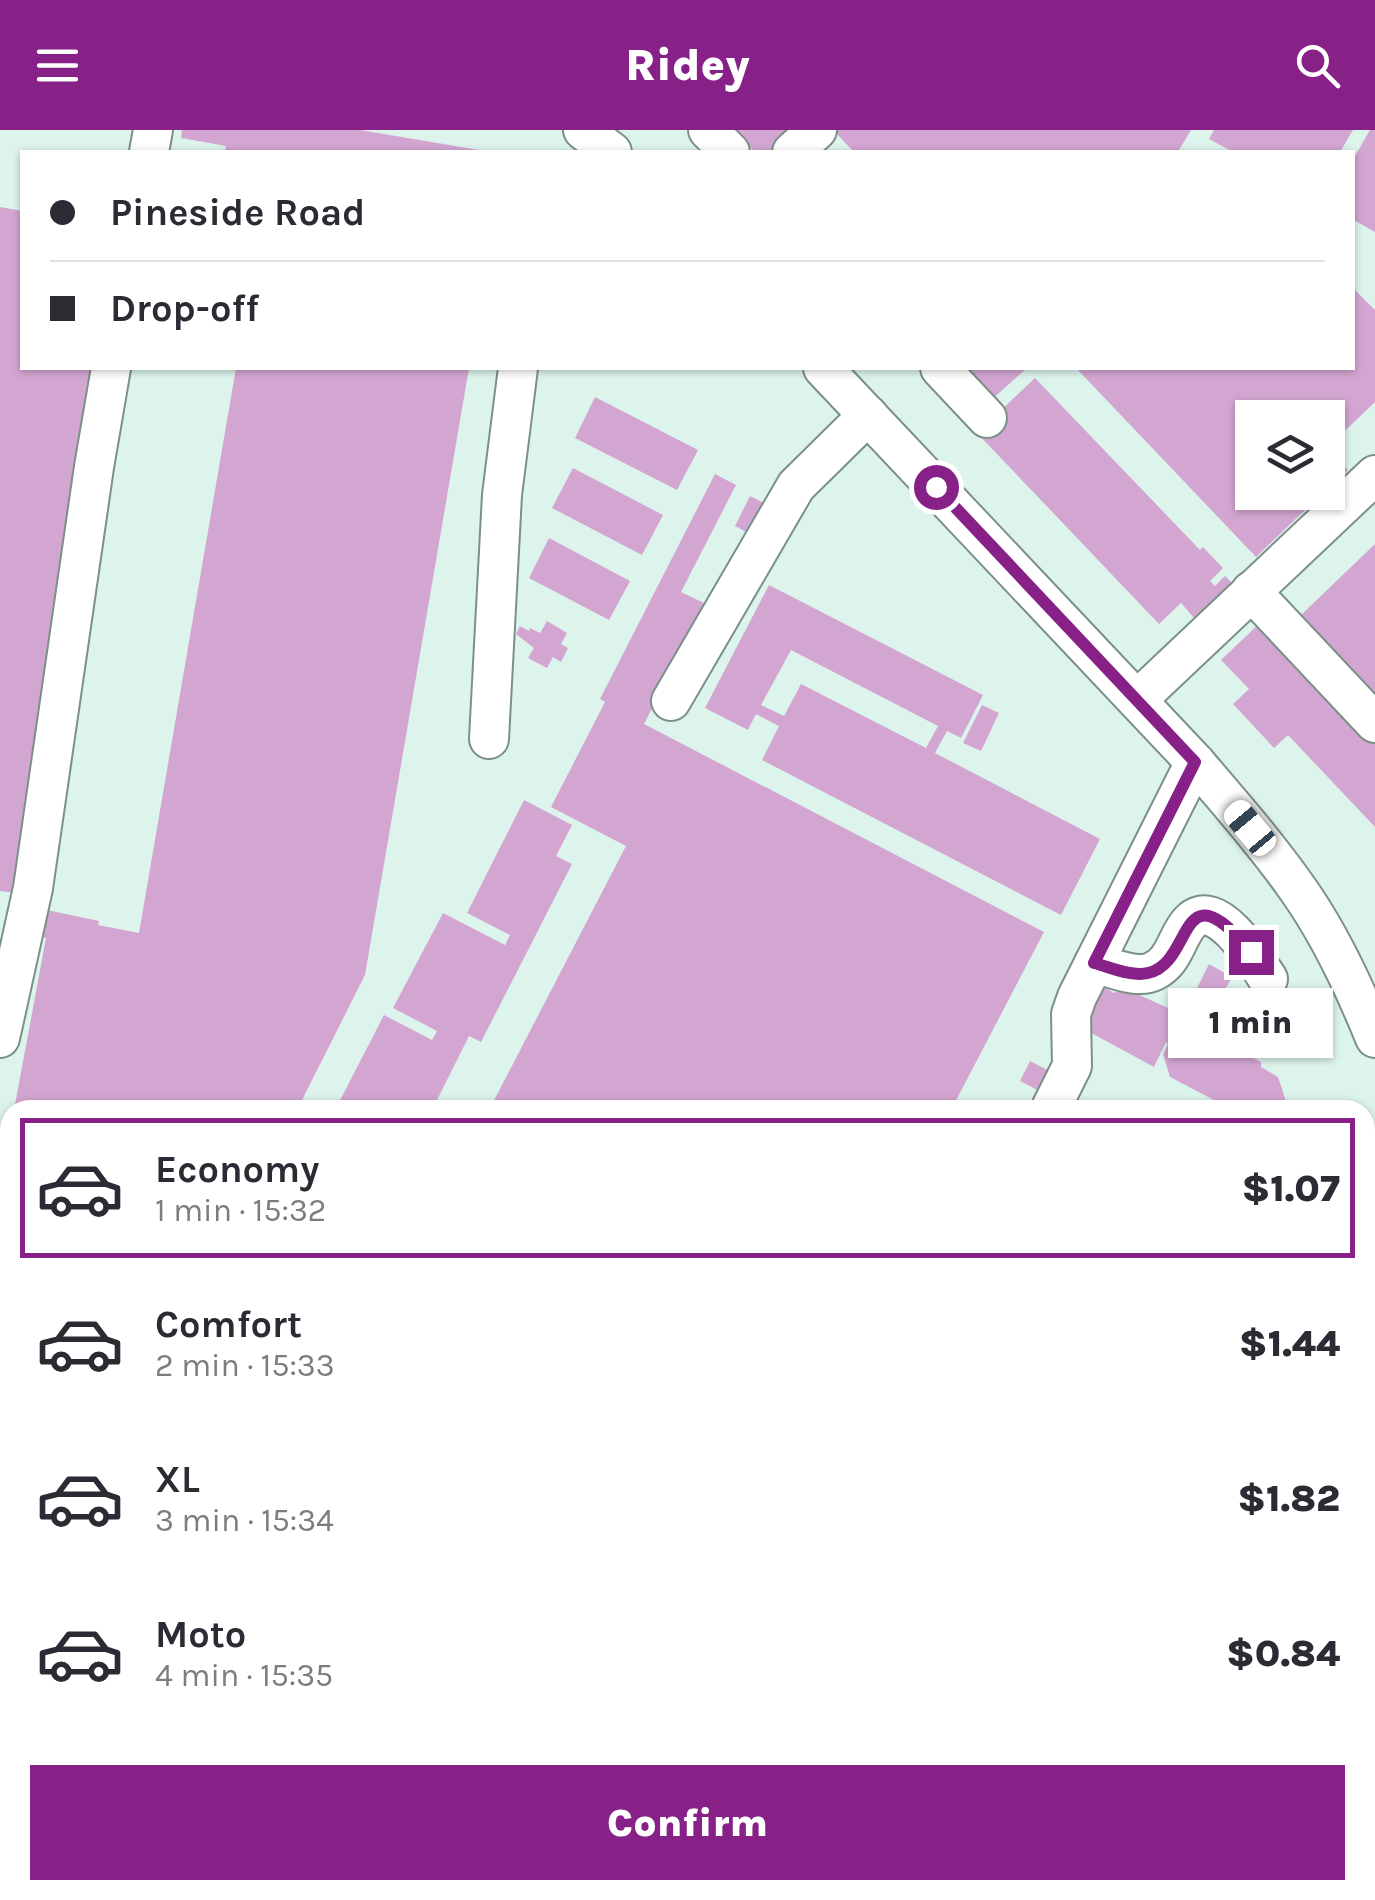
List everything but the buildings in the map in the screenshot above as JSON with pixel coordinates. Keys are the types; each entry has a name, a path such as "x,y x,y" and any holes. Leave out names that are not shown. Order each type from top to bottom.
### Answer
{"street":[{"path":"708,130 728,150"},
{"path":"794,150 817,130"},
{"path":"0,1038 33,888 111,370"},
{"path":"489,738 502,495 518,370"},
{"path":"942,370 988,418"},
{"path":"836,372 868,415 1195,762 1298,889 1348,974 1373,1027"},
{"path":"671,701 796,486 868,415"},
{"path":"1137,700 1375,475"},
{"path":"1251,591 1375,723"},
{"path":"1055,1100 1072,1066 1071,1014 1195,762"},
{"path":"1094,963 1135,974 1150,973 1171,956 1190,922 1206,916 1238,936 1268,979"}],"route":[{"path":"936,487 1195,762 1094,963 1135,974 1150,973 1171,956 1190,922 1198,916 1218,920 1251,952"}]}
